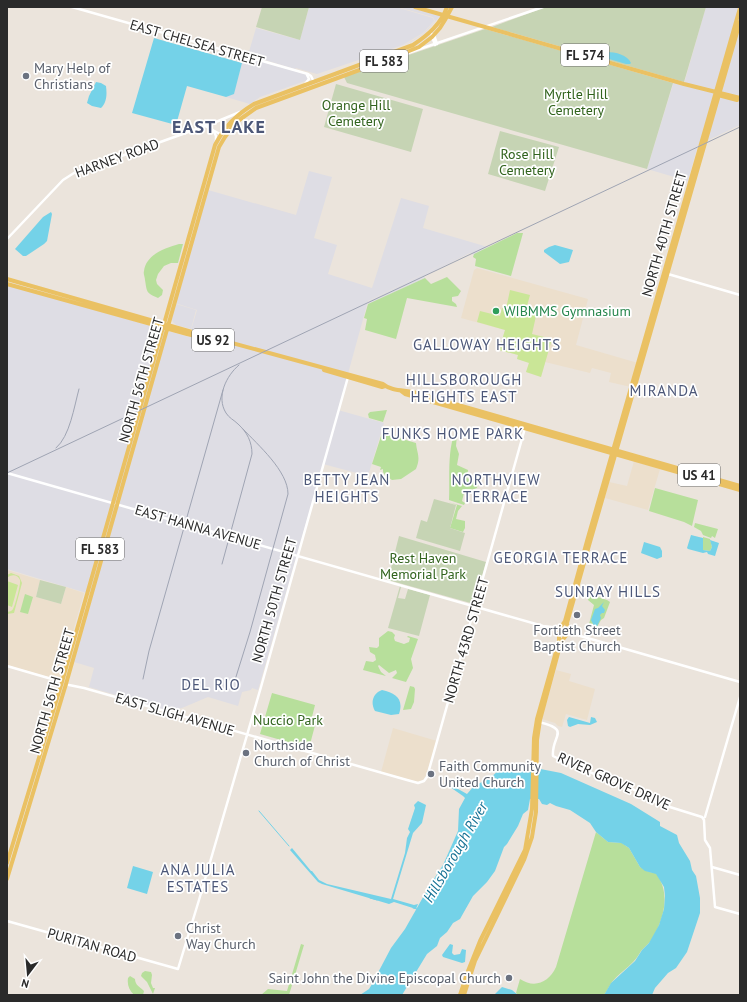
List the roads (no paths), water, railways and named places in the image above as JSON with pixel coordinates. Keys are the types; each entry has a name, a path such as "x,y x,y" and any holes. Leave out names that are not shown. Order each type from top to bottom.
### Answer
{"main road":[{"name":"FL 574","path":"415,7 740,100"},
{"name":"FL 583","path":"446,15 447,7"},
{"name":"FL 583","path":"432,35 452,7"},
{"name":"NORTH 40TH STREET","path":"718,93 740,8"},
{"name":"NORTH 40TH STREET","path":"538,721 555,668 561,642 567,632 567,623 645,343 740,22"},
{"name":"NORTH 56TH STREET","path":"7,879 66,684 78,634 215,144 235,123 256,108 400,51 432,35"},
{"name":"NORTH 56TH STREET","path":"168,315 223,135 240,112 262,100 303,85 314,84 365,68 420,47 432,35"},
{"path":"365,68 383,60 385,56"},
{"name":"NORTH 40TH STREET","path":"462,994 480,942 525,850 534,800 534,738 560,630 565,622 645,354 645,343 666,273"},
{"name":"US 92","path":"7,279 100,305 154,323"},
{"name":"US 92","path":"7,284 271,354 382,387 386,386 401,391 405,394 452,403 524,426"},
{"path":"100,305 107,306 111,303 114,308 122,312"},
{"path":"168,315 176,329 162,337 154,323 168,315"},
{"name":"US 92","path":"401,391 405,390 438,401 615,452"},
{"path":"524,426 531,426 615,452"},
{"name":"US 41","path":"615,452 662,464 699,478 714,479 740,486"},
{"name":"US 41","path":"615,452 655,465 707,478 740,490"},
{"path":"655,465 662,464"},
{"path":"564,627 567,632 562,636 560,630 564,627"},
{"path":"554,660 555,668"},
{"name":"NORTH 56TH STREET","path":"7,863 66,684"}],"street":[{"name":"EAST CHELSEA STREET","path":"72,7 310,75 314,84"},
{"path":"392,58 487,27 542,7"},
{"path":"432,35 436,44"},
{"path":"303,85 309,79 305,74"},
{"name":"HARNEY ROAD","path":"7,239 69,175 240,112"},
{"path":"205,126 223,135"},
{"path":"213,130 216,136 215,144"},
{"path":"666,273 740,295"},
{"name":"NORTH 50TH STREET","path":"178,969 247,735 348,376"},
{"name":"NORTH 43RD STREET","path":"424,781 427,777 436,746 524,426"},
{"name":"EAST HANNA AVENUE","path":"7,473 560,630"},
{"path":"567,632 740,682"},
{"name":"EAST SLIGH AVENUE","path":"7,666 407,780 420,783 424,781"},
{"path":"705,818 740,698"},
{"name":"RIVER GROVE DRIVE","path":"538,721 551,724 557,729 558,735 553,756 606,779 625,784 657,803 702,817 704,820 705,840 710,848 715,907 740,914"},
{"path":"712,867 740,875"},
{"name":"PURITAN ROAD","path":"7,921 178,969"}],"water":[{"path":"154,38 242,63 234,94 226,97 187,86 176,125 132,113"},
{"path":"607,52 617,53 624,56 631,63 626,64 599,56 600,54"},
{"path":"96,82 106,86 106,98 101,108 87,103"},
{"path":"51,212 52,214 47,241 26,256 23,256 15,249 43,217"},
{"path":"555,245 573,250 569,262 560,264 544,252 544,250"},
{"path":"691,535 703,538 703,550 710,551 712,547 710,540 719,543 715,556 708,554 707,552 703,553 688,549"},
{"path":"644,542 660,547 662,557 657,559 641,553"},
{"path":"604,602 602,606 605,610 604,613 600,615 601,618 595,628 591,620 595,609"},
{"path":"382,690 395,695 398,698 400,701 399,714 391,715 375,711 373,708 373,699 376,693"},
{"path":"569,717 590,723 591,717 595,718 597,722 590,725 578,724 570,727 568,726 567,720"},
{"name":"Hillsborough River","path":"511,766 525,766 561,773 631,804 660,822 660,826 677,835 679,843 690,861 692,870 696,876 700,898 700,913 687,952 676,968 668,973 655,988 652,995 604,995 611,983 635,961 642,950 649,943 659,925 664,909 664,887 656,874 645,871 640,867 629,848 626,846 621,843 608,842 596,832 590,823 570,810 550,803 547,805 542,804 539,799 530,799 528,810 523,814 518,826 504,847 495,871 487,882 473,896 460,919 453,923 447,932 440,938 437,946 427,954 402,995 360,995 369,989 391,948 405,929 443,865 458,831 459,809 465,798 450,787 451,785 467,794 474,786 490,778 498,771"},
{"path":"418,801 426,805 422,823 413,833 393,899 414,905 418,904 416,909 394,902 389,904 322,884 318,882 290,850 292,848 319,880 327,884 391,899 405,853 407,838 410,832 408,829 415,808 414,805"},
{"path":"133,866 153,872 147,894 127,888"},
{"path":"450,944 453,945 452,953 454,955 460,954 462,949 466,950 465,962 462,963 443,957 442,955"},
{"path":"502,987 512,990 518,995 494,995"}],"waterway":[{"path":"259,811 289,846"},
{"path":"370,898 377,900"},
{"path":"413,908 417,909"}],"railway":[{"path":"7,473 740,127"},
{"path":"222,564 252,454 250,441 246,434 241,427 227,415 223,407 222,394 224,387 230,375 239,365"},
{"path":"56,448 61,443 68,429 79,389"},
{"path":"143,679 149,651 223,390"},
{"path":"235,680 250,632 288,494 287,485 278,468 243,429"}],"place":[{"name":"Mary Help of Christians","path":"26,76"},
{"name":"WIBMMS Gymnasium","path":"496,311"},
{"name":"Fortieth Street Baptist Church","path":"577,615"},
{"name":"Northside Church of Christ","path":"246,753"},
{"name":"Faith Community United Church","path":"431,774"},
{"name":"Christ Way Church","path":"178,936"},
{"name":"Saint John the Divine Episcopal Church","path":"509,978"}],"district":[{"name":"EAST LAKE","path":"219,126"},
{"name":"GALLOWAY HEIGHTS","path":"487,344"},
{"name":"HILLSBOROUGH HEIGHTS EAST","path":"464,388"},
{"name":"MIRANDA","path":"664,390"},
{"name":"FUNKS HOME PARK","path":"453,433"},
{"name":"BETTY JEAN HEIGHTS","path":"347,488"},
{"name":"NORTHVIEW TERRACE","path":"496,488"},
{"name":"GEORGIA TERRACE","path":"561,557"},
{"name":"SUNRAY HILLS","path":"608,591"},
{"name":"DEL RIO","path":"211,684"},
{"name":"ANA JULIA ESTATES","path":"198,878"}],"park label":[{"name":"Myrtle Hill Cemetery","path":"576,102"},
{"name":"Orange Hill Cemetery","path":"356,114"},
{"name":"Rose Hill Cemetery","path":"527,162"},
{"name":"Rest Haven Memorial Park","path":"423,566"},
{"name":"Nuccio Park","path":"288,720"}]}
